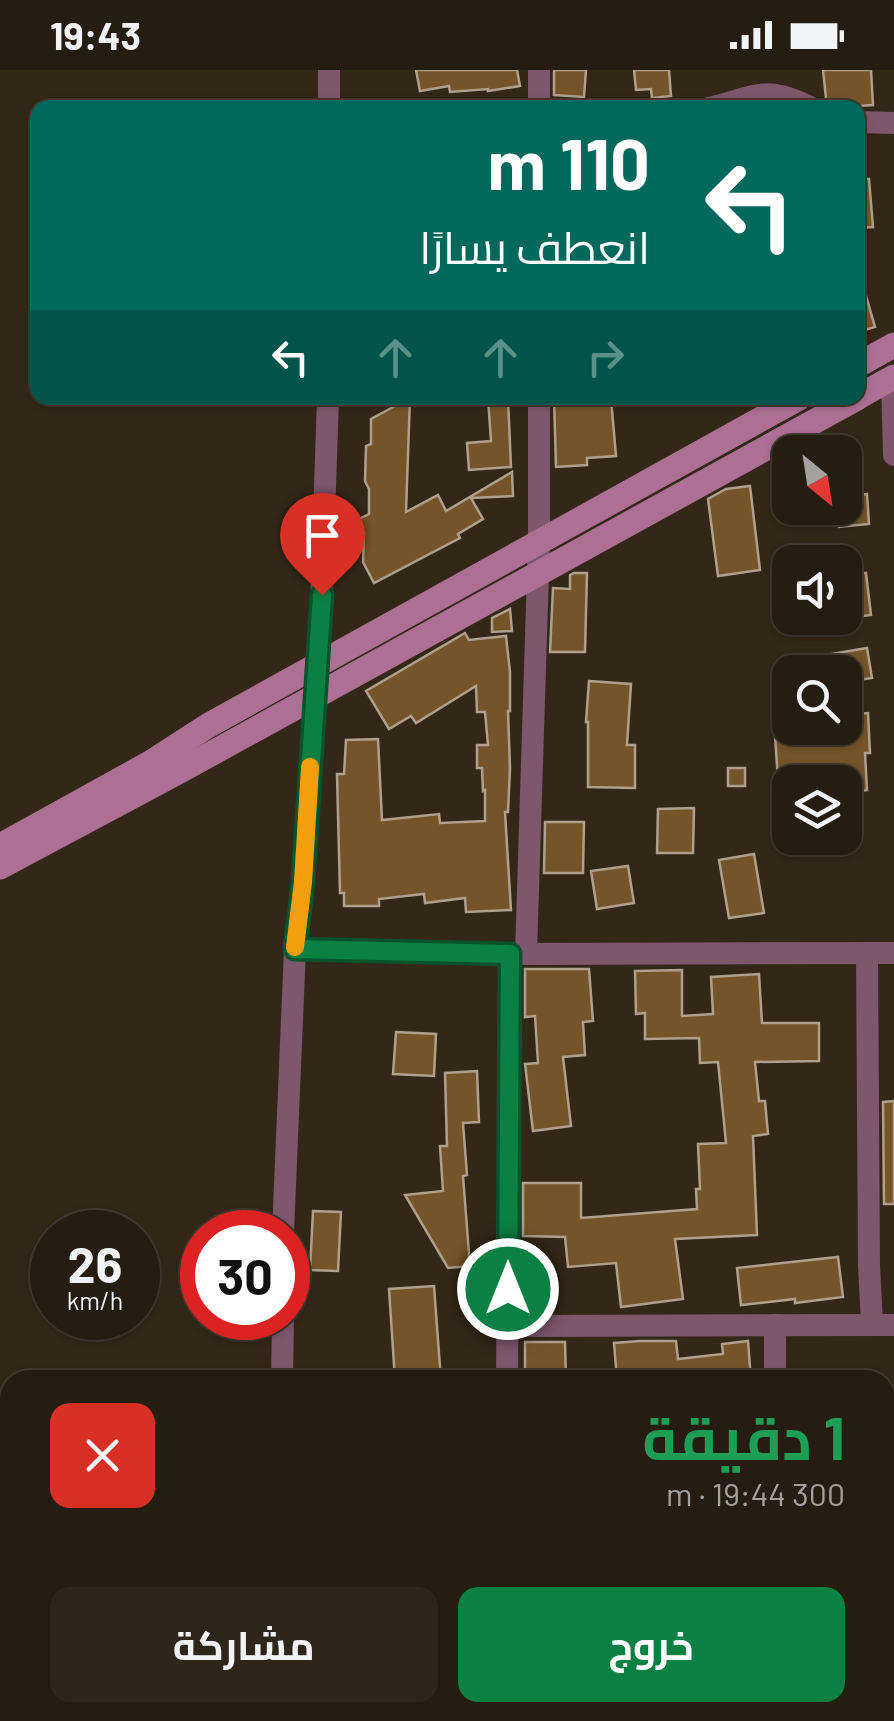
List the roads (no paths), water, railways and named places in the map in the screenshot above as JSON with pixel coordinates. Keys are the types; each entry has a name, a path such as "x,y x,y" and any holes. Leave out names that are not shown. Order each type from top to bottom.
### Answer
{"street":[{"path":"329,100 330,70"},
{"path":"538,100 539,70"},
{"path":"742,100 770,93 795,100"},
{"path":"865,122 894,124"},
{"path":"865,361 894,345"},
{"path":"865,393 893,378 894,456"},
{"path":"284,1210 295,949 320,663 328,405"},
{"path":"507,1370 518,953 540,541 539,405"},
{"path":"0,846 150,763 209,725 786,405"},
{"path":"0,868 842,405"},
{"path":"295,949 894,953 894,945"},
{"path":"508,1326 883,1324 869,1265 866,953"},
{"path":"869,1265 894,1266"},
{"path":"774,1325 776,1370"},
{"path":"282,1370 283,1340"}]}
